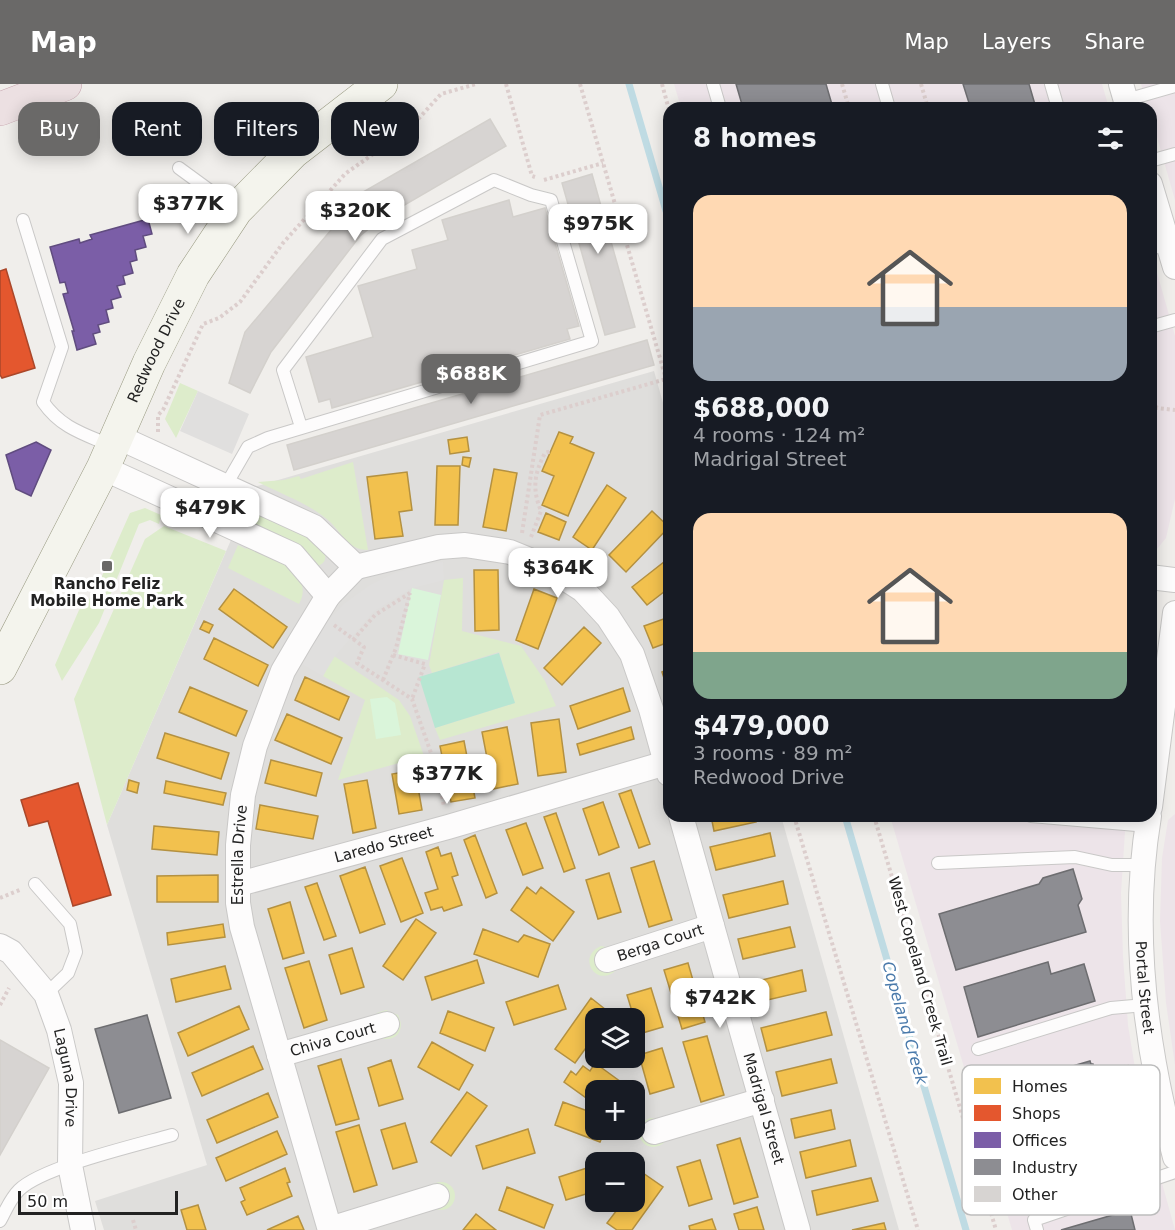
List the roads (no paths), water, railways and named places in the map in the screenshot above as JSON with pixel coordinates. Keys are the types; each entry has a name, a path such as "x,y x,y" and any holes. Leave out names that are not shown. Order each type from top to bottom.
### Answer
{"highway":[{"path":"0,96 38,84"},
{"path":"0,109 65,84"}],"main road":[{"name":"Redwood Drive","path":"0,668 110,450 193,275 236,210 293,152 381,84"}],"street":[{"path":"1157,217 1165,254"},
{"path":"110,450 226,485 314,527 356,567 439,547 465,545 510,552 549,568 583,590 608,617 632,654 663,753"},
{"path":"110,450 293,555 328,596"},
{"name":"Estrella Drive","path":"330,1230 242,927 238,903 238,845 243,795 255,746 283,671 328,596 356,567"},
{"path":"1157,578 1175,580"},
{"name":"Portal Street","path":"1157,799 1165,782 1174,628"},
{"name":"Laredo Street","path":"239,885 663,769"},
{"name":"Madrigal Street","path":"683,822 798,1230"},
{"name":"Portal Street","path":"1148,822 1143,866 1140,944 1145,1005 1154,1065"},
{"name":"Berga Court","path":"607,960 712,926"},
{"name":"Laguna Drive","path":"0,946 11,952 46,994 59,1030 71,1083 70,1165 83,1230"},
{"name":"Chiva Court","path":"279,1055 387,1024"},
{"name":"Portal Street","path":"1160,1098 1174,1146"},
{"path":"654,1132 762,1100"},
{"path":"330,1230 437,1196"}],"lane":[{"path":"713,84 718,102"},
{"path":"882,84 887,102"},
{"path":"1051,84 1056,102"},
{"path":"1125,97 1175,86"},
{"path":"1157,159 1175,154"},
{"path":"179,168 236,210"},
{"path":"226,485 248,447 301,427 592,341 551,200 531,195 494,180 382,239 283,370 301,427"},
{"path":"23,220 62,347 43,402 53,416 68,427 110,450"},
{"path":"1157,325 1175,320"},
{"path":"938,863 1075,857 1112,866 1143,866"},
{"path":"35,884 70,924 76,952 68,973 46,994"},
{"path":"978,1048 1111,1008 1145,1005"},
{"path":"0,1221 10,1200 21,1188 34,1180 70,1165 172,1135"},
{"path":"1160,1177 1175,1172"},
{"path":"1037,1230 1034,1220 1049,1215"}],"waterway":[{"name":"Copeland Creek","path":"629,84 663,200"},
{"name":"Copeland Creek","path":"847,822 966,1230"}],"place":[{"name":"Rancho Feliz Mobile Home Park","path":"107,566"}]}
